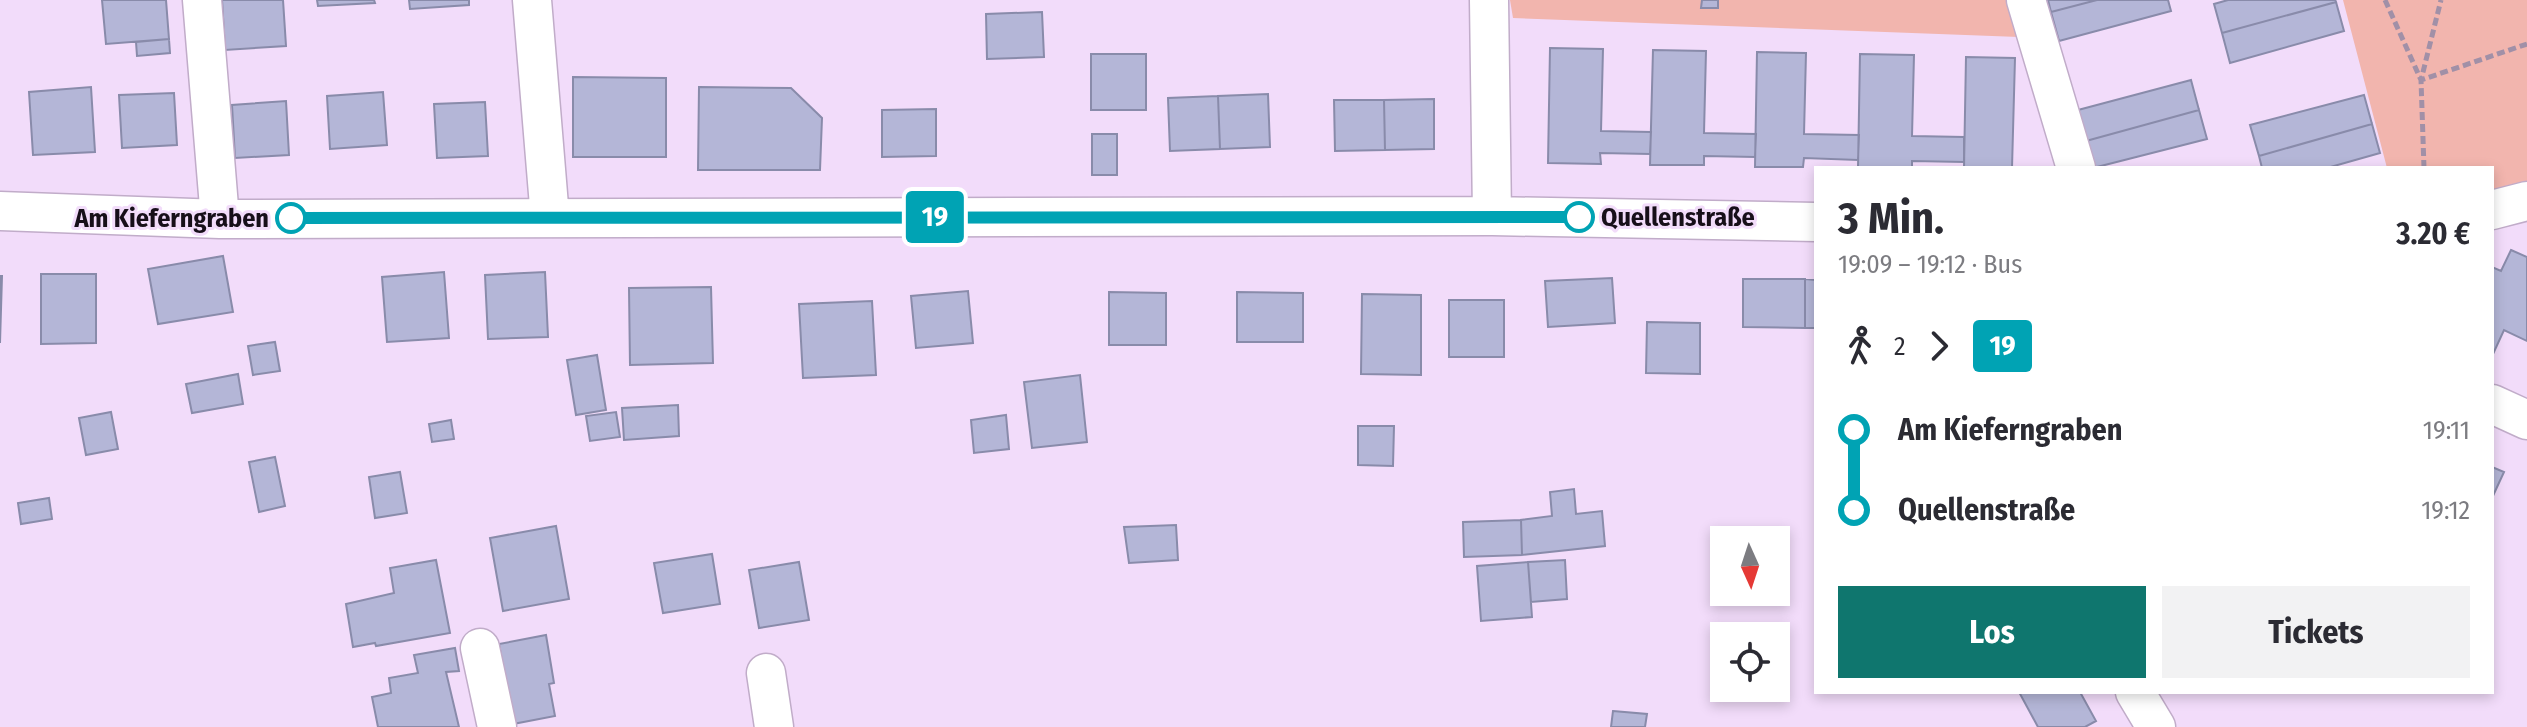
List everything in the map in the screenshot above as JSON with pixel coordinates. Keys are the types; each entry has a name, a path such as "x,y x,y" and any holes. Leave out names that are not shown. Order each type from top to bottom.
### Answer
{"street":[{"path":"202,0 220,219"},
{"path":"532,0 550,218"},
{"path":"1489,0 1492,216"},
{"path":"2026,0 2075,166"},
{"path":"2494,209 2527,201"},
{"path":"0,211 220,219 1492,216 1814,222"},
{"path":"2494,405 2527,420"},
{"path":"480,648 497,727"},
{"path":"766,673 774,727"},
{"path":"2136,694 2156,727"}],"path":[{"path":"2385,0 2421,80"},
{"path":"2424,166 2421,80 2441,0"},
{"path":"2421,80 2527,44"}],"shaded area":[{"path":"1510,0 2006,0 2019,37 1513,18"},
{"path":"2343,0 2527,0 2527,216 2494,225 2494,166 2386,166"}],"building":[{"path":"102,0 166,0 169,39 106,44"},
{"path":"222,0 283,0 286,46 225,50"},
{"path":"317,0 374,0 375,3 318,6"},
{"path":"409,0 469,0 469,5 410,9"},
{"path":"1702,0 1718,0 1718,8 1701,8"},
{"path":"2048,0 2097,0 2051,12"},
{"path":"2097,0 2168,0 2171,11 2059,41 2051,12"},
{"path":"2228,0 2336,2 2222,33 2214,4"},
{"path":"2336,2 2344,31 2230,63 2222,33"},
{"path":"1042,12 1044,57 987,59 986,14"},
{"path":"169,39 170,53 137,56 136,42"},
{"path":"1550,48 1603,49 1601,131 1651,132 1650,154 1600,153 1601,164 1548,163"},
{"path":"1653,50 1706,51 1704,133 1756,134 1755,157 1704,156 1704,165 1650,165"},
{"path":"1757,52 1806,53 1804,134 1859,135 1858,160 1804,158 1803,167 1755,167"},
{"path":"1091,54 1146,54 1146,110 1091,110"},
{"path":"1860,54 1914,55 1912,136 1964,137 1964,162 1912,161 1912,166 1858,166"},
{"path":"1966,57 2015,58 2012,166 1964,166"},
{"path":"573,77 666,78 666,157 573,157"},
{"path":"2191,80 2199,110 2086,141 2078,110"},
{"path":"91,87 95,152 33,155 29,92"},
{"path":"699,87 791,88 822,118 820,170 698,170"},
{"path":"383,92 387,145 330,149 327,96"},
{"path":"174,93 177,145 122,148 119,95"},
{"path":"1268,94 1270,147 1220,149 1218,96"},
{"path":"2364,95 2372,124 2259,156 2250,125"},
{"path":"1218,96 1220,149 1170,151 1168,98"},
{"path":"1434,99 1434,149 1385,150 1384,100"},
{"path":"1334,100 1384,100 1385,150 1335,151"},
{"path":"286,101 289,155 235,158 232,105"},
{"path":"485,102 488,156 437,158 434,104"},
{"path":"936,109 936,156 882,157 882,110"},
{"path":"2199,110 2207,139 2101,166 2092,166 2086,141"},
{"path":"2372,124 2380,153 2334,166 2262,166 2259,156"},
{"path":"1092,134 1117,134 1117,175 1092,175"},
{"path":"2511,250 2527,257 2527,341 2504,330 2494,352 2494,268 2501,271"},
{"path":"223,256 233,312 158,324 148,269"},
{"path":"444,272 449,338 387,342 382,277"},
{"path":"545,272 548,337 488,339 485,275"},
{"path":"41,274 96,274 96,343 41,344"},
{"path":"0,276 2,276 0,343"},
{"path":"1612,278 1615,323 1548,327 1545,281"},
{"path":"1743,279 1805,279 1805,328 1743,327"},
{"path":"1805,279 1814,280 1814,328 1805,328"},
{"path":"711,287 713,363 630,365 629,288"},
{"path":"968,291 973,343 916,348 911,296"},
{"path":"1109,292 1166,293 1166,345 1109,345"},
{"path":"1237,292 1303,293 1303,342 1237,342"},
{"path":"1362,294 1421,295 1421,375 1361,374"},
{"path":"1449,300 1504,300 1504,357 1449,357"},
{"path":"872,301 876,375 803,378 799,304"},
{"path":"1647,322 1700,323 1700,374 1646,373"},
{"path":"275,342 280,371 253,375 248,346"},
{"path":"597,355 606,410 576,415 567,360"},
{"path":"238,374 243,404 192,413 186,384"},
{"path":"1080,375 1087,442 1032,448 1024,382"},
{"path":"678,405 679,436 624,440 622,408"},
{"path":"111,412 118,449 86,455 79,418"},
{"path":"616,412 620,437 590,441 586,416"},
{"path":"1006,415 1009,449 974,453 971,420"},
{"path":"451,420 454,439 432,442 429,424"},
{"path":"1358,426 1394,426 1393,466 1358,465"},
{"path":"275,457 285,506 259,512 249,462"},
{"path":"2494,468 2504,472 2494,494"},
{"path":"400,472 407,513 375,518 369,477"},
{"path":"1574,489 1576,514 1602,511 1605,546 1522,555 1521,520 1552,516 1550,492"},
{"path":"49,498 52,519 21,524 18,503"},
{"path":"1521,520 1522,555 1464,557 1463,522"},
{"path":"1176,525 1178,560 1129,563 1124,527"},
{"path":"556,526 569,599 503,611 490,538"},
{"path":"712,554 720,604 663,613 654,563"},
{"path":"436,560 450,633 353,647 346,604 394,593 390,568"},
{"path":"1565,560 1567,599 1531,602 1528,562"},
{"path":"799,562 809,620 759,628 749,570"},
{"path":"1528,562 1532,617 1481,621 1477,566"},
{"path":"546,635 554,683 549,684 555,716 513,724 499,644"},
{"path":"455,648 459,671 446,672 459,727 378,727 372,697 391,693 389,678 418,673 414,655"},
{"path":"2020,694 2081,694 2096,721 2085,727 2038,727"},
{"path":"1613,711 1647,714 1645,727 1611,727"}],"bus line":[{"name":"19","path":"291,218 1579,217"}],"place":[{"name":"Quellenstraße","path":"1579,217"},
{"name":"Am Kieferngraben","path":"291,218"}]}
